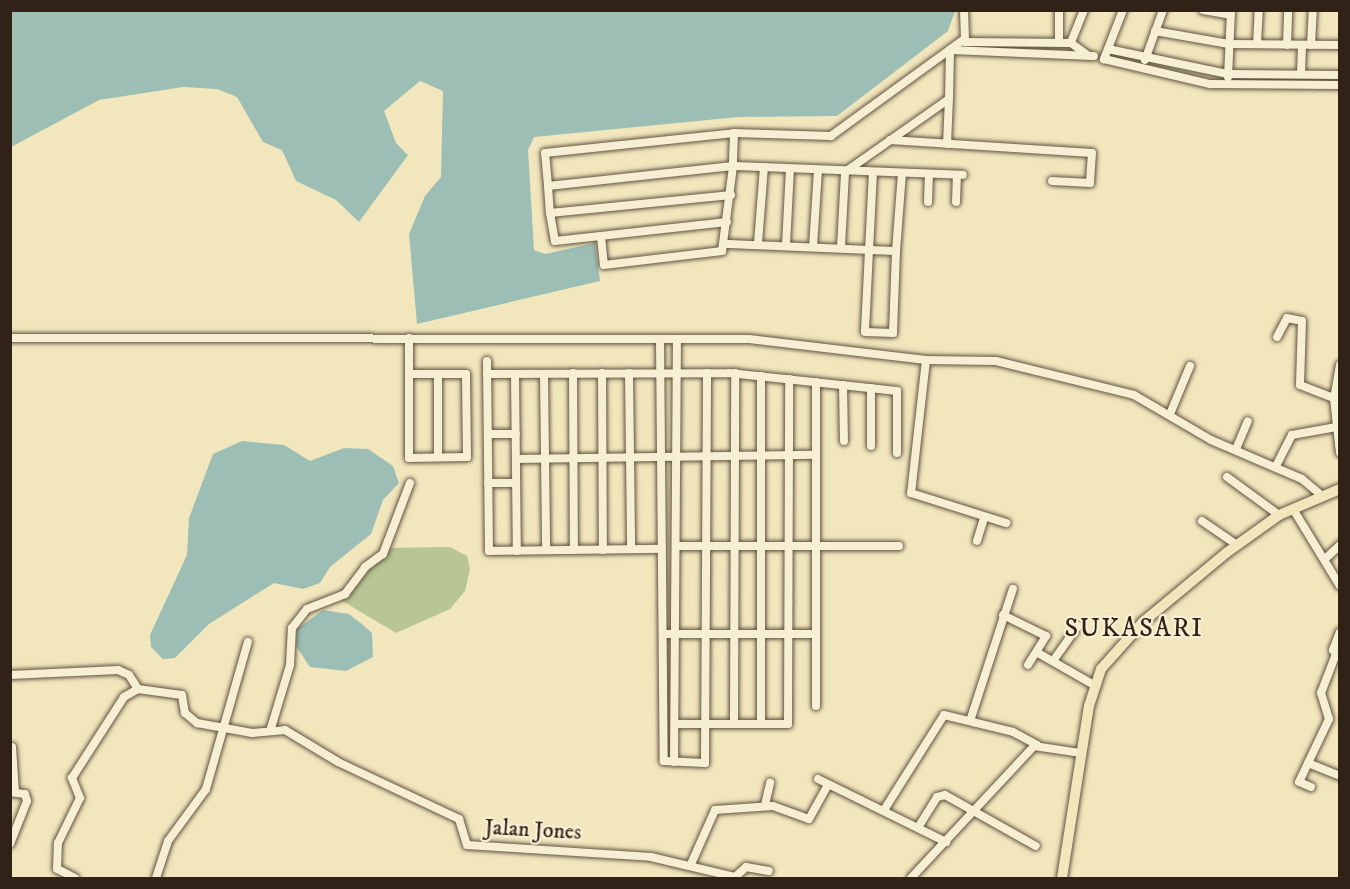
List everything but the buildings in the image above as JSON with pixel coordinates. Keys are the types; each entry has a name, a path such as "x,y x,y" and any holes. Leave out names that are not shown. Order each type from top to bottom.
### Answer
{"main road":[{"path":"1062,879 1094,685 1104,664 1143,622 1237,544 1279,515 1339,489"}],"street":[{"path":"963,40 964,10"},
{"path":"1059,10 1059,42"},
{"path":"1071,43 1084,10"},
{"path":"1104,59 1123,10"},
{"path":"1145,60 1163,10"},
{"path":"1203,10 1231,13 1228,79"},
{"path":"1257,44 1259,10"},
{"path":"1287,45 1288,10"},
{"path":"1301,74 1313,10"},
{"path":"1155,31 1229,44 1340,45"},
{"path":"727,222 555,242 545,153 734,132 831,136 963,40 1071,43 1094,56 1189,80 1301,74 1340,75"},
{"path":"1108,49 1228,79 1340,85"},
{"path":"950,50 1094,56"},
{"path":"947,144 950,50"},
{"path":"845,172 949,99"},
{"path":"601,237 604,265 722,251 727,244 734,132"},
{"path":"890,140 1092,153 1090,183 1052,181"},
{"path":"548,186 733,166 764,167 960,175 956,202"},
{"path":"758,243 764,167"},
{"path":"786,245 790,169"},
{"path":"813,247 818,170"},
{"path":"841,247 845,172"},
{"path":"873,172 865,332 884,333 893,333 902,173"},
{"path":"928,202 929,174"},
{"path":"550,213 730,195"},
{"path":"727,244 758,243 896,251"},
{"path":"1277,337 1287,318 1302,321 1300,385 1334,398"},
{"path":"10,338 749,339 926,360 1011,364 1110,387 1170,414 1236,449 1276,466 1322,496"},
{"path":"409,338 409,374 409,458 467,457 466,374 409,374"},
{"path":"660,339 664,761 674,762 705,763 707,373"},
{"path":"674,762 677,339"},
{"path":"926,360 911,493 984,518 1006,523"},
{"path":"487,361 489,551 662,549"},
{"path":"1340,365 1334,398 1340,453"},
{"path":"1170,414 1190,366"},
{"path":"602,373 603,550"},
{"path":"629,373 632,549"},
{"path":"438,374 438,457"},
{"path":"488,374 735,374 897,391 897,453"},
{"path":"515,374 517,551"},
{"path":"544,374 546,550"},
{"path":"573,374 574,550"},
{"path":"734,724 735,374"},
{"path":"761,376 761,724"},
{"path":"675,724 788,724 789,379"},
{"path":"816,382 816,706"},
{"path":"843,385 844,441"},
{"path":"871,388 871,446"},
{"path":"1236,449 1248,421"},
{"path":"1276,466 1292,435 1336,427"},
{"path":"488,434 516,434"},
{"path":"516,459 816,456"},
{"path":"1227,477 1279,515"},
{"path":"271,728 290,665 292,628 307,609 345,594 365,567 383,554 410,483"},
{"path":"488,483 516,483"},
{"path":"1293,509 1340,586"},
{"path":"977,541 984,518"},
{"path":"1202,521 1237,544"},
{"path":"1325,559 1340,545"},
{"path":"676,546 899,546"},
{"path":"970,721 1013,589"},
{"path":"1003,615 1046,636 1038,653 1028,665"},
{"path":"1053,661 1078,626"},
{"path":"1311,787 1299,782 1329,719 1322,693 1337,656 1340,632"},
{"path":"663,634 816,634"},
{"path":"156,879 168,841 206,789 248,642"},
{"path":"1038,653 1094,685"},
{"path":"10,675 111,669 129,675 138,689 123,697 72,778 80,798 58,843 57,869 75,879"},
{"name":"Jalan Jones","path":"138,689 182,695 190,719 257,734 271,728 297,735 328,757 459,819 467,845 608,852 691,864 735,877 746,867 769,871"},
{"path":"884,810 941,717 951,714 1037,744 1081,753"},
{"path":"911,879 1037,744"},
{"path":"10,844 15,823 27,797 13,792 12,747"},
{"path":"1308,763 1340,776"},
{"path":"818,779 920,826 946,842"},
{"path":"765,805 770,783"},
{"path":"691,864 715,810 765,805 809,819 828,784"},
{"path":"920,826 940,795 976,811 1036,846"}],"green space":[{"path":"450,547 467,556 470,569 465,591 450,609 396,633 339,599 351,578 384,548"}],"water":[{"path":"11,10 955,11 948,31 837,116 738,117 534,137 528,150 534,250 545,254 595,243 600,281 417,324 409,234 425,196 441,177 443,91 420,81 384,111 396,143 408,155 359,222 336,200 296,181 282,150 263,142 237,97 217,89 183,87 99,100 11,147"},
{"path":"242,441 284,445 310,461 344,448 368,449 393,466 399,483 383,500 371,534 330,567 320,583 303,589 274,583 209,624 175,658 163,659 151,647 150,635 187,555 189,518 213,454"},
{"path":"323,610 349,614 372,633 373,657 346,671 310,667 296,646 297,629"}],"district":[{"name":"SUKASARI","path":"1134,629"}]}
